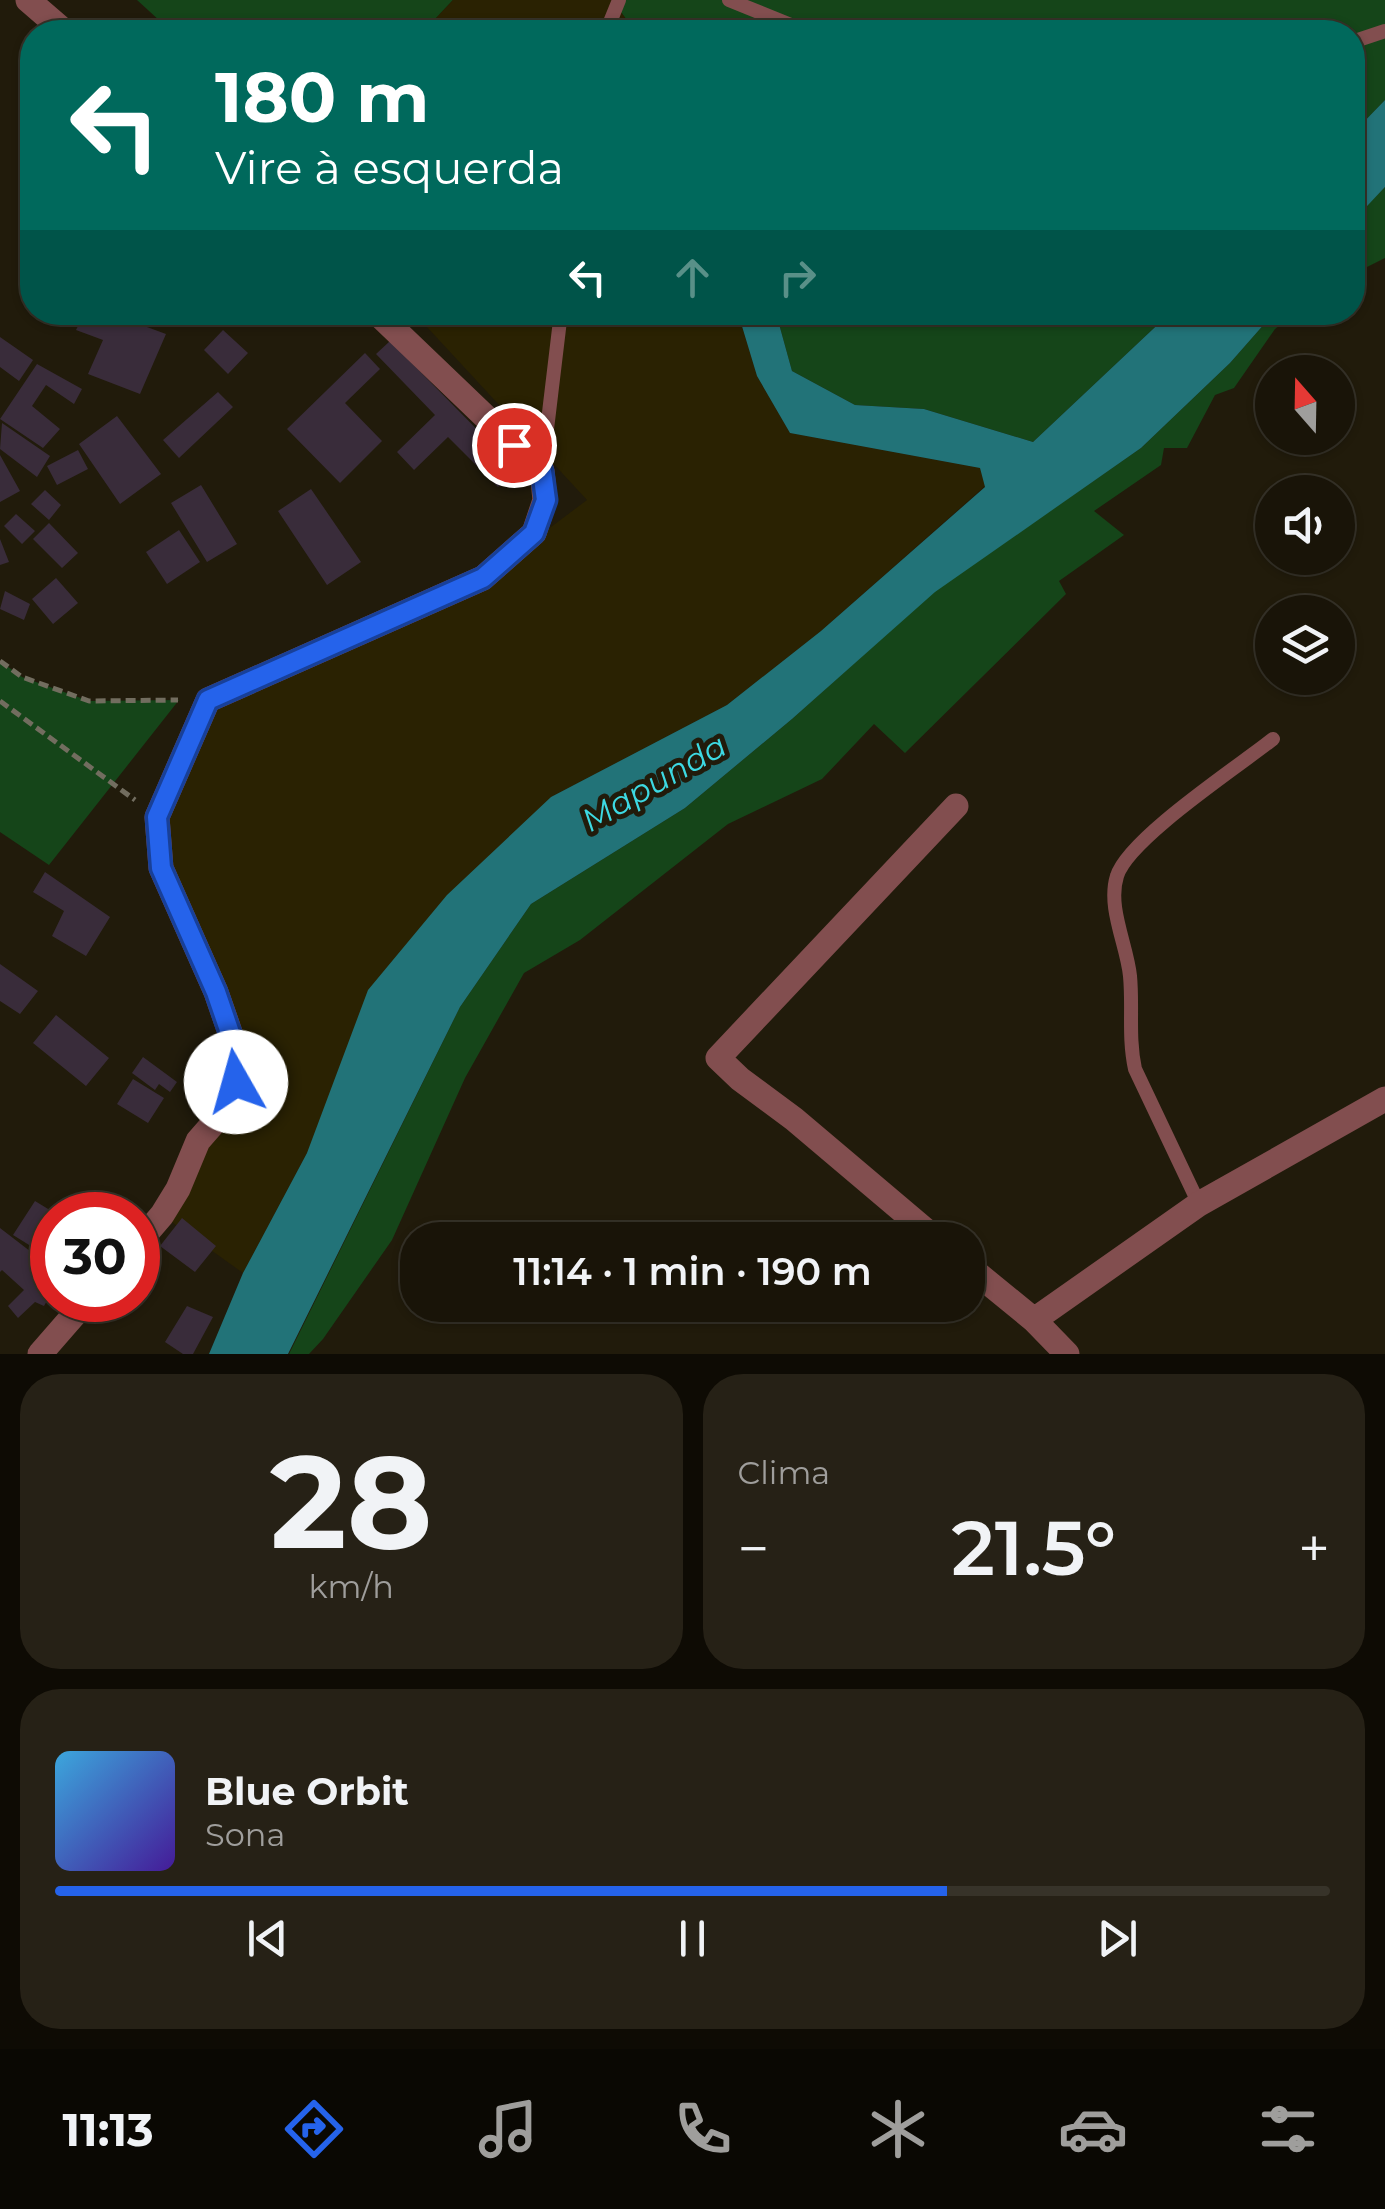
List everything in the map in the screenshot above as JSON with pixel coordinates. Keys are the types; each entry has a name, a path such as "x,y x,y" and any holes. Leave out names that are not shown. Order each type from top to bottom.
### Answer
{"street":[{"path":"28,0 52,20"},
{"path":"160,1217 178,1188 198,1141 232,1102 240,1062 216,992 161,868 157,817 208,700 483,578 534,533 546,500 542,471 390,325"},
{"path":"917,1222 718,1058 956,806"},
{"path":"1034,1320 1199,1204 1385,1099"},
{"path":"985,1280 1034,1320 1067,1354"},
{"path":"40,1354 68,1322"}],"lane":[{"path":"729,0 778,20"},
{"path":"542,471 559,325"},
{"path":"1199,1204 1135,1069 1130,1046 1130,976 1114,897 1117,874 1138,844 1274,739"}],"path":[{"path":"0,661 22,677 89,701 208,700"},
{"path":"0,701 157,817"}],"green space":[{"path":"137,0 453,0 434,20 159,20"},
{"path":"612,0 1385,0 1385,100 1365,121 1365,20 626,19"},
{"path":"1385,187 1385,258 1365,268 1365,208"},
{"path":"779,325 1157,325 1033,442 924,409 855,405 792,371"},
{"path":"1263,325 1280,325 1234,388 1215,395 1187,448 1164,448 1161,465 1094,511 1124,535 1059,581 1066,594 905,753 874,724 822,779 728,824 580,940 524,973 465,1078 392,1240 323,1339 309,1354 289,1354 460,1007 531,904 685,808 935,591 1141,448 1230,363"},
{"path":"0,661 22,677 89,701 179,700 49,865 0,832"}],"sand":[{"path":"453,0 612,0 626,20 434,20"},
{"path":"425,325 742,325 757,376 790,433 980,468 985,486 821,631 727,705 551,797 307,1153 243,1273 162,1215 240,1061 157,817 208,700 483,578 587,500"}],"water":[{"path":"1385,100 1385,187 1365,208 1365,121"},
{"name":"Mapunda","path":"742,325 779,325 792,371 855,405 924,409 1033,442 1157,325 1263,325 1230,363 1141,448 935,592 685,808 531,904 460,1007 288,1354 209,1354 243,1273 307,1153 368,990 447,895 551,797 727,705 821,631 985,487 980,468 790,433 757,376"}],"building":[{"path":"78,325 141,325 166,334 140,394 88,374 103,340 76,330"},
{"path":"223,330 248,353 228,374 204,350"},
{"path":"0,337 33,360 19,381 0,367"},
{"path":"390,341 517,470 498,487 448,437 414,470 397,452 435,415 376,354"},
{"path":"365,353 380,369 345,403 382,441 340,483 287,429"},
{"path":"37,364 82,389 74,404 46,385 32,406 60,429 43,448 0,419"},
{"path":"218,392 233,407 179,458 163,440"},
{"path":"117,416 161,474 120,504 79,444"},
{"path":"2,423 50,456 37,477 0,449"},
{"path":"78,450 88,469 57,485 47,466"},
{"path":"0,455 20,491 0,502"},
{"path":"201,485 237,544 207,562 171,503"},
{"path":"311,489 361,562 327,585 278,511"},
{"path":"45,490 61,505 49,520 31,504"},
{"path":"16,514 35,531 22,544 4,526"},
{"path":"49,523 78,553 62,568 33,539"},
{"path":"179,530 200,562 167,584 146,552"},
{"path":"0,539 9,562 0,565"},
{"path":"56,578 78,603 53,624 32,599"},
{"path":"5,591 30,604 24,620 0,609"},
{"path":"45,872 110,917 86,956 52,936 64,911 33,892"},
{"path":"0,964 38,991 20,1014 0,1001"},
{"path":"56,1015 109,1058 86,1086 33,1043"},
{"path":"143,1057 177,1082 170,1092 159,1084 155,1090 132,1073"},
{"path":"133,1079 164,1098 148,1123 117,1104"},
{"path":"30,1209 30,1246 13,1235"},
{"path":"182,1218 216,1246 195,1272 160,1246"},
{"path":"0,1228 30,1251 30,1307 18,1318 8,1306 24,1290 0,1272"},
{"path":"187,1306 213,1317 193,1354 183,1354 165,1342"}],"route":[{"path":"236,1082 240,1062 216,992 161,868 157,817 208,700 483,578 534,533 546,500 542,471 514,445"}]}
